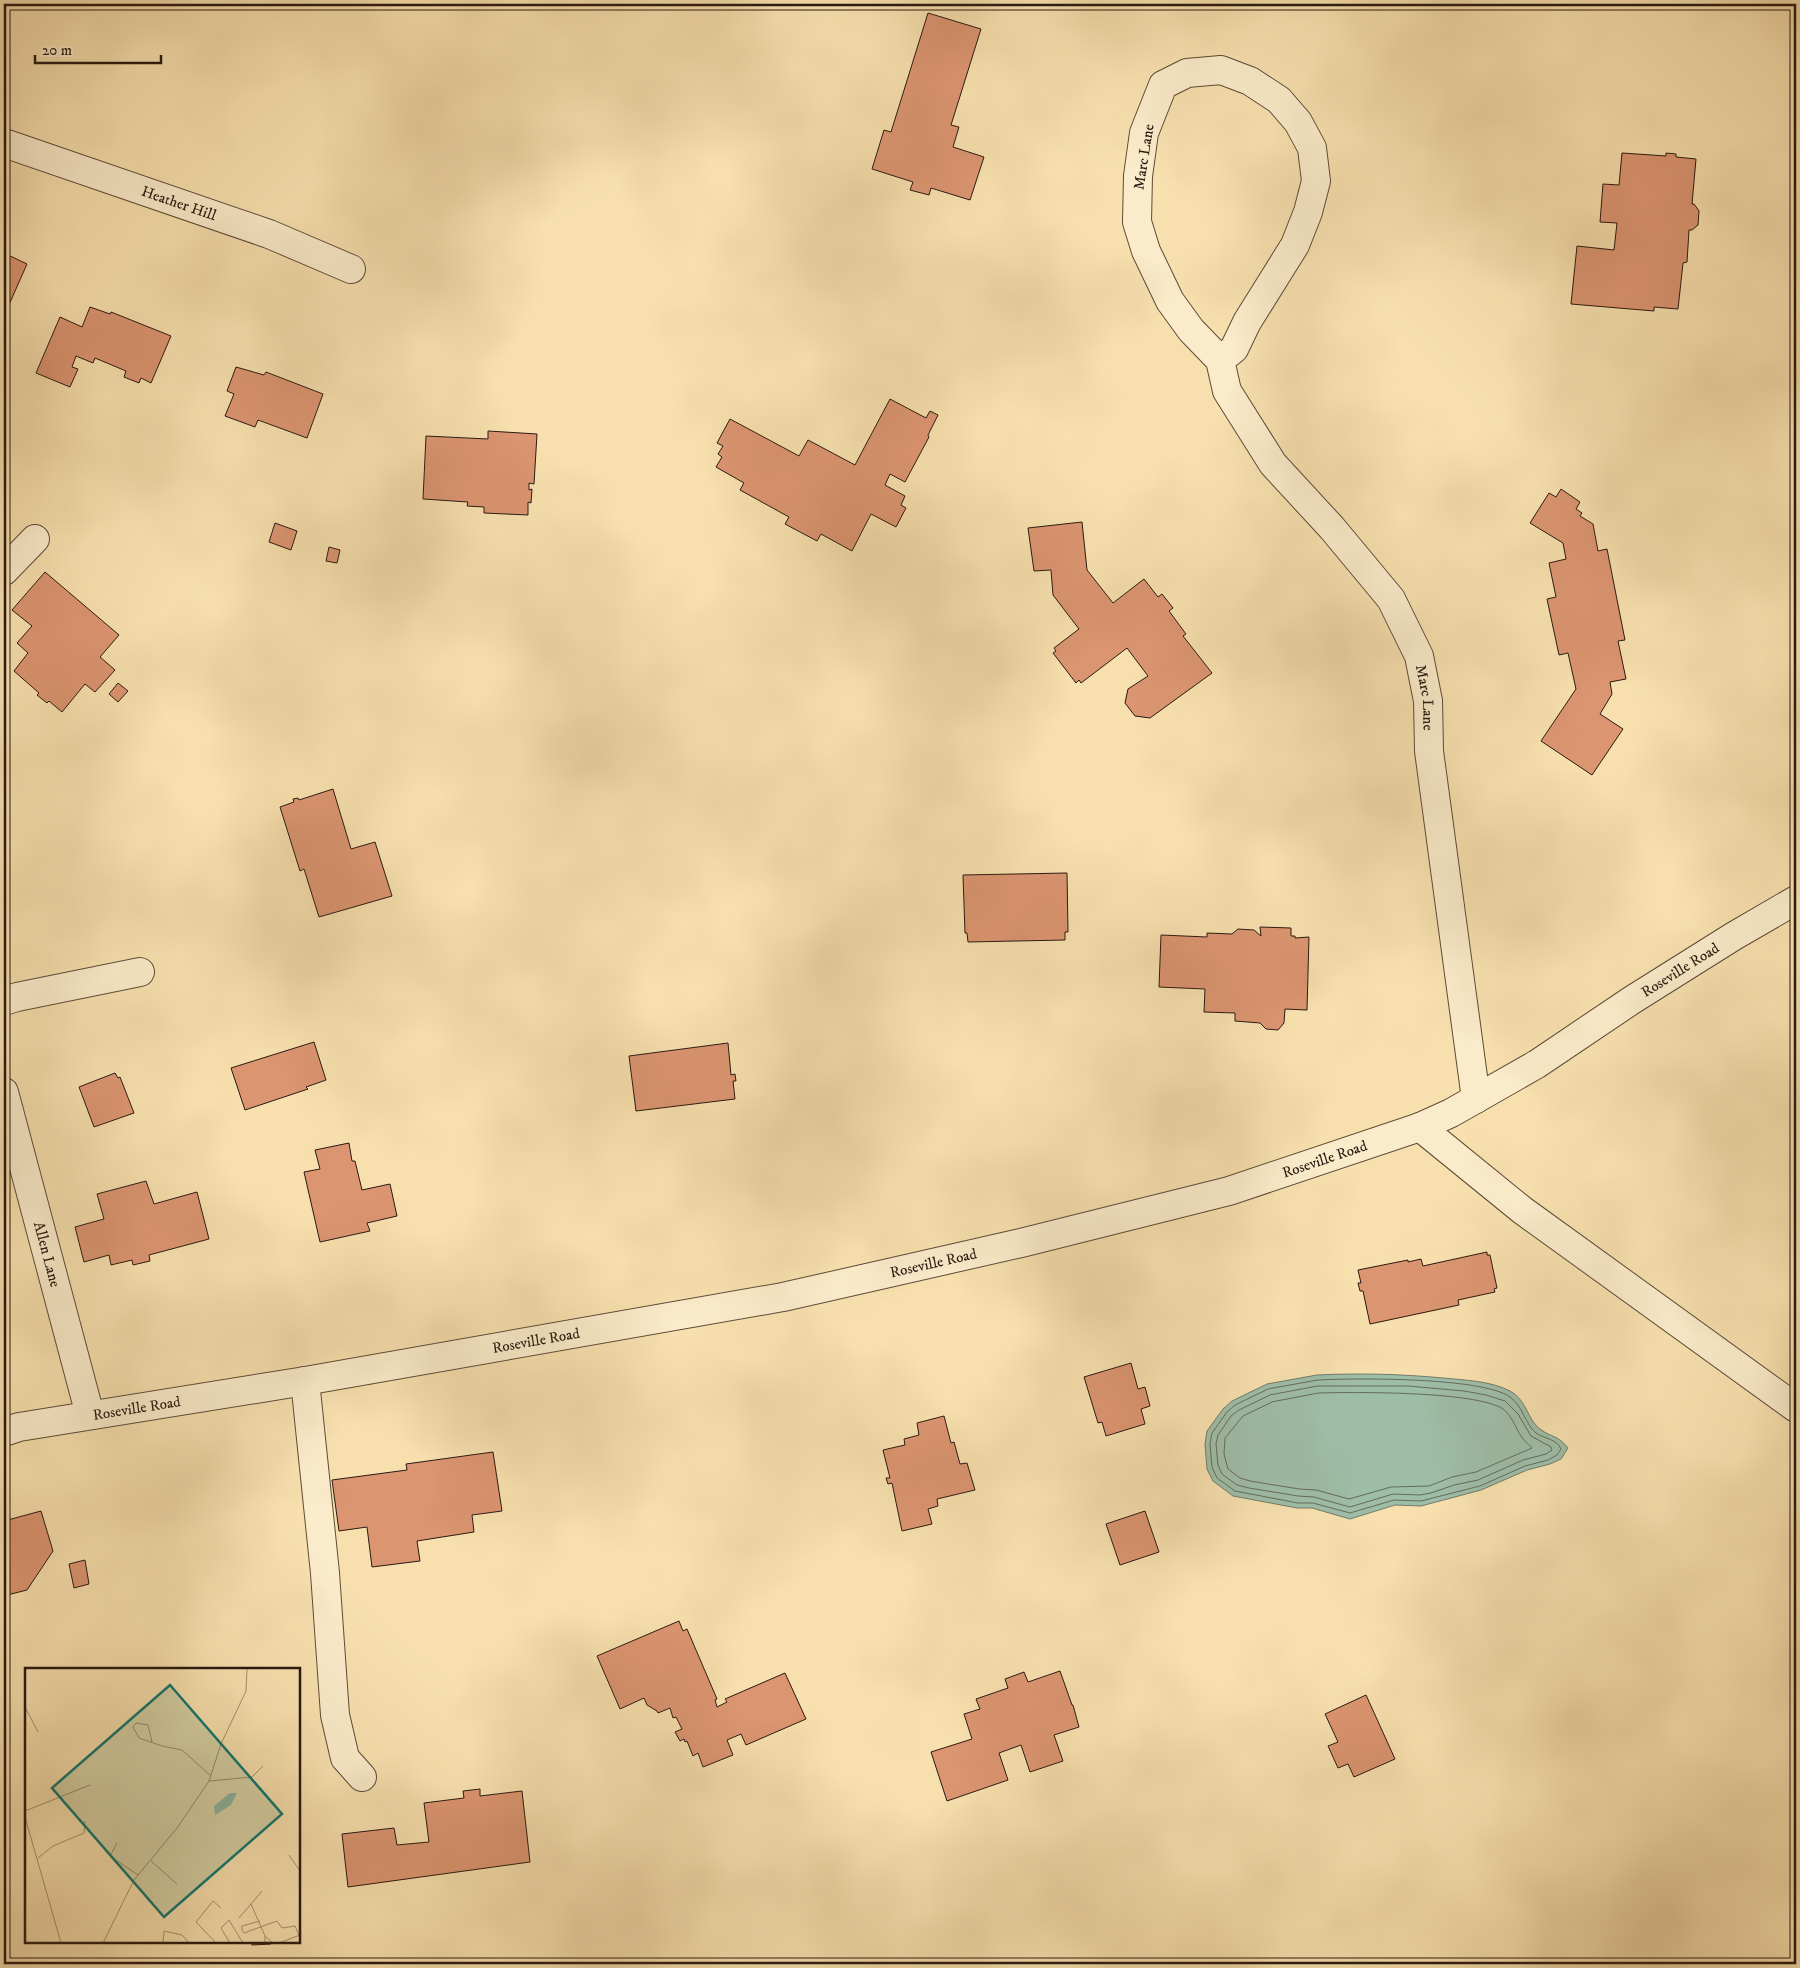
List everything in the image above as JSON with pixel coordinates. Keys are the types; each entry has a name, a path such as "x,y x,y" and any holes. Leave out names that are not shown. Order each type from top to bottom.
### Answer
{"street":[{"name":"Marc Lane","path":"1220,360 1234,348 1251,315 1295,245 1308,212 1316,181 1312,148 1293,117 1278,100 1250,81 1221,70 1187,74 1163,85 1144,133 1138,176 1137,222 1146,251 1170,301 1191,330 1220,360 1227,391 1273,464 1332,528 1391,599 1419,656 1428,701 1429,751 1476,1099"},
{"name":"Heather Hill","path":"4,143 270,234 351,269"},
{"path":"4,571 34,539"},
{"name":"Roseville Road","path":"4,1432 19,1427 305,1381 783,1297 923,1265 1229,1190 1420,1127 1476,1099 1537,1064 1632,1000 1734,936 1796,900"},
{"path":"4,1002 17,997 140,972"},
{"name":"Allen Lane","path":"4,1092 90,1416"},
{"path":"1420,1127 1522,1210 1796,1408"},
{"path":"305,1381 326,1573 335,1715 345,1758 362,1777"}],"water":[{"path":"1317,1375 1412,1376 1468,1380 1494,1385 1516,1395 1536,1425 1544,1432 1561,1441 1568,1448 1561,1459 1527,1470 1481,1490 1421,1506 1395,1505 1350,1519 1312,1508 1297,1508 1233,1496 1213,1481 1207,1469 1205,1444 1207,1431 1223,1409 1232,1401 1267,1384"}],"building":[{"path":"928,13 981,29 951,125 959,127 953,147 984,157 970,200 931,188 929,195 910,190 913,182 872,169 884,130 891,132"},
{"path":"1622,153 1666,156 1666,153 1676,154 1676,157 1696,159 1692,204 1699,211 1698,225 1689,230 1687,262 1683,263 1678,309 1654,307 1654,311 1571,304 1577,246 1614,250 1617,223 1600,222 1603,184 1619,185"},
{"path":"4,253 27,264 8,307 4,306"},
{"path":"90,307 110,314 111,312 171,336 151,383 141,378 139,383 124,377 126,371 95,358 93,363 76,356 72,367 78,369 70,387 36,373 60,317 82,327"},
{"path":"236,367 264,375 266,372 323,394 307,438 258,420 255,427 225,416 234,394 227,391"},
{"path":"890,399 926,418 930,411 938,415 928,435 929,437 905,482 890,474 885,485 905,496 901,505 906,508 896,527 871,514 852,551 821,534 817,541 785,524 789,517 740,490 744,483 716,467 722,457 718,454 723,446 717,443 730,419 799,456 808,440 855,465"},
{"path":"488,431 537,434 534,484 529,483 529,490 532,489 531,503 528,502 528,515 484,513 484,507 467,506 468,502 423,499 426,436 488,439"},
{"path":"1561,489 1580,502 1576,509 1582,513 1580,516 1593,524 1598,551 1607,549 1625,640 1618,641 1626,679 1610,682 1612,694 1600,714 1623,729 1592,775 1541,741 1576,689 1568,653 1559,655 1547,599 1556,597 1549,563 1566,559 1563,543 1530,523 1549,493 1556,497"},
{"path":"1082,522 1087,570 1113,603 1144,579 1158,597 1162,594 1173,608 1169,611 1186,634 1183,636 1212,673 1150,718 1135,716 1125,703 1128,689 1148,676 1127,648 1081,683 1079,680 1076,683 1053,653 1056,651 1054,648 1079,629 1053,595 1051,570 1034,571 1028,528"},
{"path":"275,523 297,531 291,550 269,542"},
{"path":"329,547 340,550 337,563 326,561"},
{"path":"45,572 119,635 100,657 115,670 95,692 85,684 62,712 49,701 47,703 37,695 39,693 14,671 28,653 17,643 32,626 12,610"},
{"path":"118,683 128,691 118,702 109,694"},
{"path":"333,789 351,849 375,842 392,896 319,917 304,869 300,871 280,807 294,802 293,799 298,798 299,800"},
{"path":"4,863 10,878 4,880"},
{"path":"1067,873 1068,932 1065,932 1065,940 968,942 967,933 965,933 963,875"},
{"path":"1260,927 1291,928 1291,936 1295,936 1295,938 1309,937 1307,1010 1285,1009 1284,1023 1278,1030 1266,1029 1260,1023 1235,1021 1235,1013 1204,1012 1205,989 1159,987 1161,935 1207,937 1207,933 1232,934 1238,929 1254,930 1261,936"},
{"path":"314,1042 326,1080 306,1087 308,1089 245,1110 231,1068"},
{"path":"728,1043 731,1075 735,1074 736,1081 733,1081 735,1099 636,1111 629,1056"},
{"path":"115,1073 118,1078 120,1077 134,1113 94,1127 79,1087"},
{"path":"349,1143 352,1161 355,1161 362,1190 390,1184 397,1216 367,1223 370,1231 320,1242 304,1172 320,1169 315,1150"},
{"path":"146,1181 154,1204 197,1192 209,1239 149,1255 150,1261 133,1265 132,1260 111,1265 109,1255 84,1262 75,1227 104,1219 97,1194"},
{"path":"1487,1252 1487,1255 1490,1255 1497,1288 1494,1289 1495,1292 1458,1300 1459,1305 1370,1324 1363,1291 1360,1291 1358,1283 1361,1283 1358,1270 1421,1259 1423,1266"},
{"path":"1131,1363 1138,1389 1145,1387 1150,1406 1141,1409 1145,1424 1106,1436 1102,1422 1098,1423 1084,1377"},
{"path":"944,1416 951,1443 954,1442 960,1464 967,1463 975,1490 937,1499 938,1506 928,1509 932,1524 902,1531 892,1483 888,1484 886,1478 890,1478 883,1450 905,1445 904,1439 919,1435 917,1423"},
{"path":"493,1452 502,1511 472,1515 474,1532 417,1541 420,1561 372,1567 367,1527 339,1531 332,1480 407,1470 406,1464"},
{"path":"41,1511 53,1551 27,1590 7,1595 8,1599 4,1601 4,1521"},
{"path":"1145,1511 1159,1552 1120,1565 1106,1524"},
{"path":"85,1560 89,1584 74,1588 69,1564"},
{"path":"679,1621 683,1631 687,1629 717,1699 715,1700 717,1707 727,1702 725,1699 785,1673 806,1719 746,1745 741,1734 727,1740 733,1755 703,1767 698,1753 693,1756 687,1741 685,1742 684,1739 680,1741 675,1732 682,1729 676,1717 673,1718 670,1708 658,1713 647,1705 644,1698 620,1709 597,1656"},
{"path":"1060,1671 1079,1727 1054,1735 1063,1761 1030,1772 1021,1745 999,1753 1008,1780 947,1801 931,1752 972,1739 964,1714 980,1709 976,1699 1008,1688 1005,1679 1024,1672 1028,1682"},
{"path":"1366,1695 1395,1759 1354,1777 1348,1764 1338,1768 1328,1746 1338,1742 1325,1714"},
{"path":"480,1789 480,1796 522,1791 530,1862 348,1887 342,1834 394,1828 397,1845 429,1842 424,1803 464,1798 463,1791"},
{"path":"251,1943 271,1943 271,1944 252,1945"}]}
